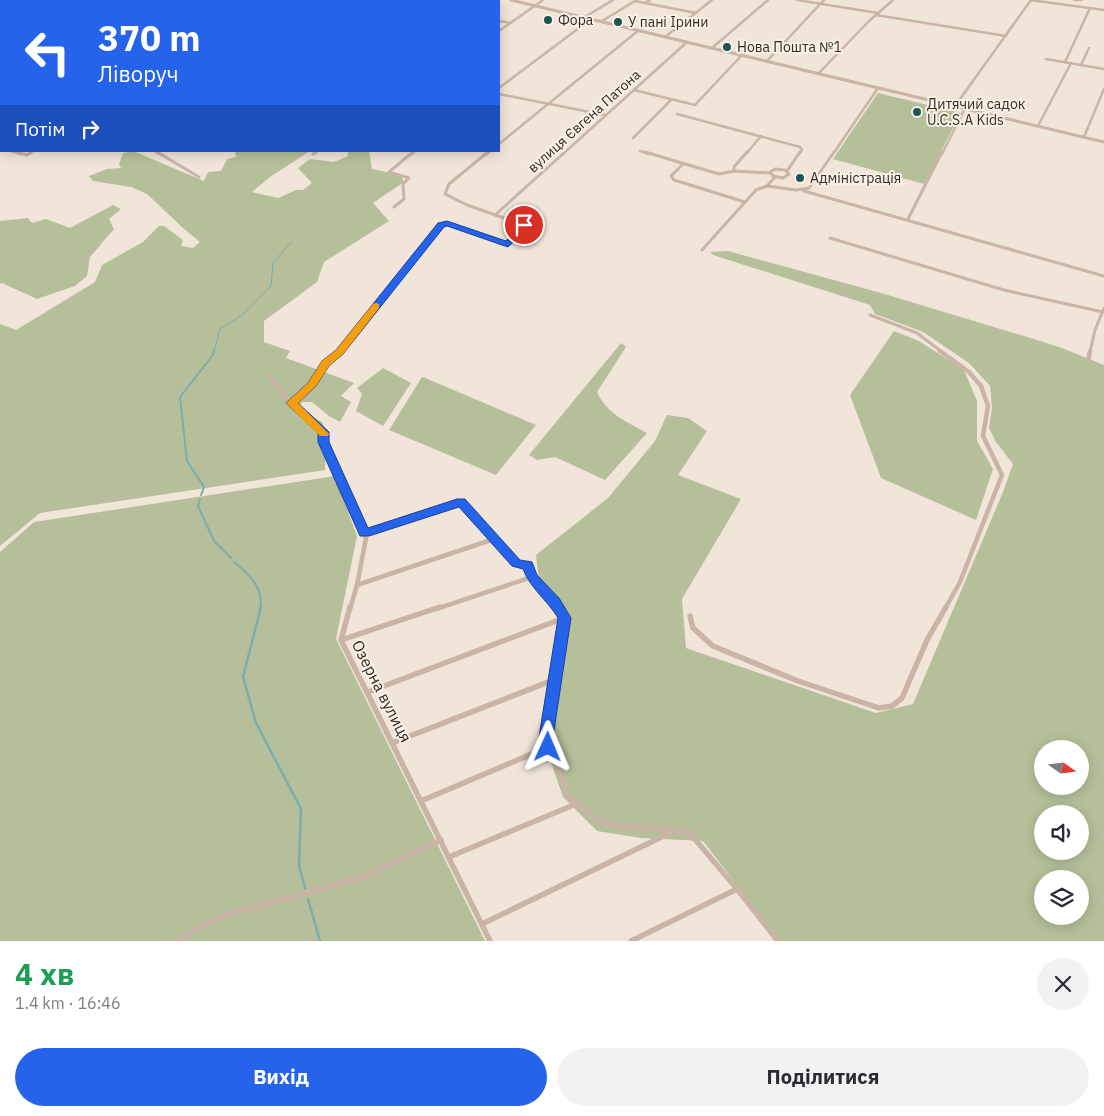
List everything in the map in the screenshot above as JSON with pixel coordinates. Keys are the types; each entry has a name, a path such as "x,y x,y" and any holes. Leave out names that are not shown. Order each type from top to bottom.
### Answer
{"street":[{"path":"511,0 1104,142"},
{"path":"500,29 542,0"},
{"path":"585,17 613,0"},
{"path":"629,0 696,12"},
{"path":"645,3 650,0"},
{"path":"665,37 712,0"},
{"path":"712,48 768,0"},
{"path":"797,0 1006,36"},
{"path":"767,61 824,0"},
{"path":"820,73 893,0"},
{"path":"956,106 1031,0 1104,10"},
{"path":"1071,6 1074,0 1082,0"},
{"path":"602,21 635,1"},
{"path":"1065,62 1090,8"},
{"path":"500,87 591,19"},
{"path":"500,21 511,23"},
{"path":"500,143 639,30"},
{"name":"вулиця Євгена Патона","path":"495,215 687,42"},
{"path":"1081,65 1089,48"},
{"path":"634,90 695,105 742,55"},
{"path":"1046,59 1104,69"},
{"path":"1038,126 1071,63"},
{"path":"804,191 809,188 878,88"},
{"path":"1084,137 1104,89"},
{"path":"500,94 605,115"},
{"path":"633,138 672,100"},
{"path":"908,219 965,108"},
{"path":"640,151 719,174 734,171 770,173 776,177 786,177 789,174 787,171 802,148 677,114"},
{"path":"734,171 734,167 760,136"},
{"path":"15,152 27,155 32,152"},
{"path":"157,152 199,177"},
{"path":"394,207 404,199 403,184 409,178 389,172 414,152"},
{"path":"292,403 313,384 315,378 326,364 339,352 441,225 447,223 508,244 524,228 524,225 450,198 445,194 449,184 489,152"},
{"path":"683,164 671,176 674,180 745,202"},
{"path":"770,173 775,169 787,171"},
{"path":"702,250 756,190 767,186 776,177"},
{"path":"767,186 804,191 1104,276"},
{"path":"830,238 1004,290 1104,310 1095,330 1088,361"},
{"path":"690,616 693,628 713,646 798,681 879,708 892,706 902,698 927,640 960,582 1002,475 983,436 982,429 987,416 988,405 981,387 972,374 918,333 885,323 870,315"},
{"name":"Озерна вулиця","path":"270,377 292,403 324,432 323,442 366,538 357,585 341,640 490,941"},
{"path":"364,533 461,502 517,563 528,565 532,577 555,602 564,618 546,737 548,747 569,797 598,821 618,826 689,832 778,941"},
{"path":"357,585 494,539"},
{"path":"341,640 532,577"},
{"path":"368,692 564,618"},
{"path":"392,743 556,679"},
{"path":"421,801 548,747"},
{"path":"449,857 576,804"},
{"path":"482,924 676,830"},
{"path":"177,941 216,918 360,878 441,840"},
{"path":"631,941 737,889"}],"green space":[{"path":"878,93 961,113 924,184 833,159"},
{"path":"135,152 204,181 208,172 221,171 227,159 236,157 235,152 308,152 270,177 252,192 278,198 296,190 303,190 312,183 298,168 310,159 334,162 348,156 348,152 369,152 372,169 401,175 404,182 373,203 389,221 324,262 317,282 264,321 264,342 290,351 286,358 354,383 341,396 351,402 340,422 329,416 312,402 302,402 299,408 322,422 326,431 325,470 40,513 0,546 0,324 16,330 95,282 102,265 143,242 159,226 164,226 183,240 181,246 193,248 200,242 147,194 131,187 93,181 89,176 107,169 121,168 119,164 123,153"},
{"path":"113,205 121,209 109,219 114,229 90,257 87,276 75,286 37,299 2,283 0,284 0,221 28,218 32,223 46,219 70,228"},
{"path":"728,251 881,293 1062,348 1104,365 1104,941 780,941 703,841 641,838 597,831 563,797 542,736 568,613 539,580 536,555 608,498 655,441 667,415 688,418 707,431 678,475 741,499 682,599 686,648 876,713 913,704 1003,492 1013,464 996,442 989,428 992,408 990,386 969,363 923,332 875,314 870,305 713,255 710,252"},
{"path":"894,331 919,341 964,370 977,401 977,441 993,469 976,520 881,478 850,395"},
{"path":"621,343 626,347 597,392 601,400 612,412 647,433 605,480 555,457 537,460 529,455"},
{"path":"383,368 411,383 383,426 356,411 362,394 357,388"},
{"path":"422,377 536,425 496,475 389,430"},
{"path":"335,476 357,536 336,639 485,941 0,941 0,552 34,522"}],"waterway":[{"path":"214,352 220,329 244,314 271,286 273,263 292,241"},
{"path":"201,495 204,487 187,461 180,397 213,355 214,351"},
{"path":"200,499 198,506 214,541 231,558"},
{"path":"234,562 250,576 258,588 261,602 260,609"},
{"path":"261,607 243,677 256,723 301,809 299,865 305,888"},
{"path":"308,899 320,941"}],"slow traffic":[{"path":"324,434 317,425 292,403 313,384 315,378 326,364 339,352 376,306"}],"place":[{"name":"Фора","path":"548,20"},
{"name":"У пані Ірини","path":"618,22"},
{"name":"Нова Пошта №1","path":"727,47"},
{"name":"Дитячий садок U.C.S.A Kids","path":"917,112"},
{"name":"Адміністрація","path":"800,178"}],"route":[{"path":"524,225 524,228 508,244 502,244 447,223 441,225 339,352 326,364 315,378 313,384 292,403 324,432 323,442 364,533 461,502 517,563 528,565 532,577 555,602 564,618 546,737 548,747"}]}
